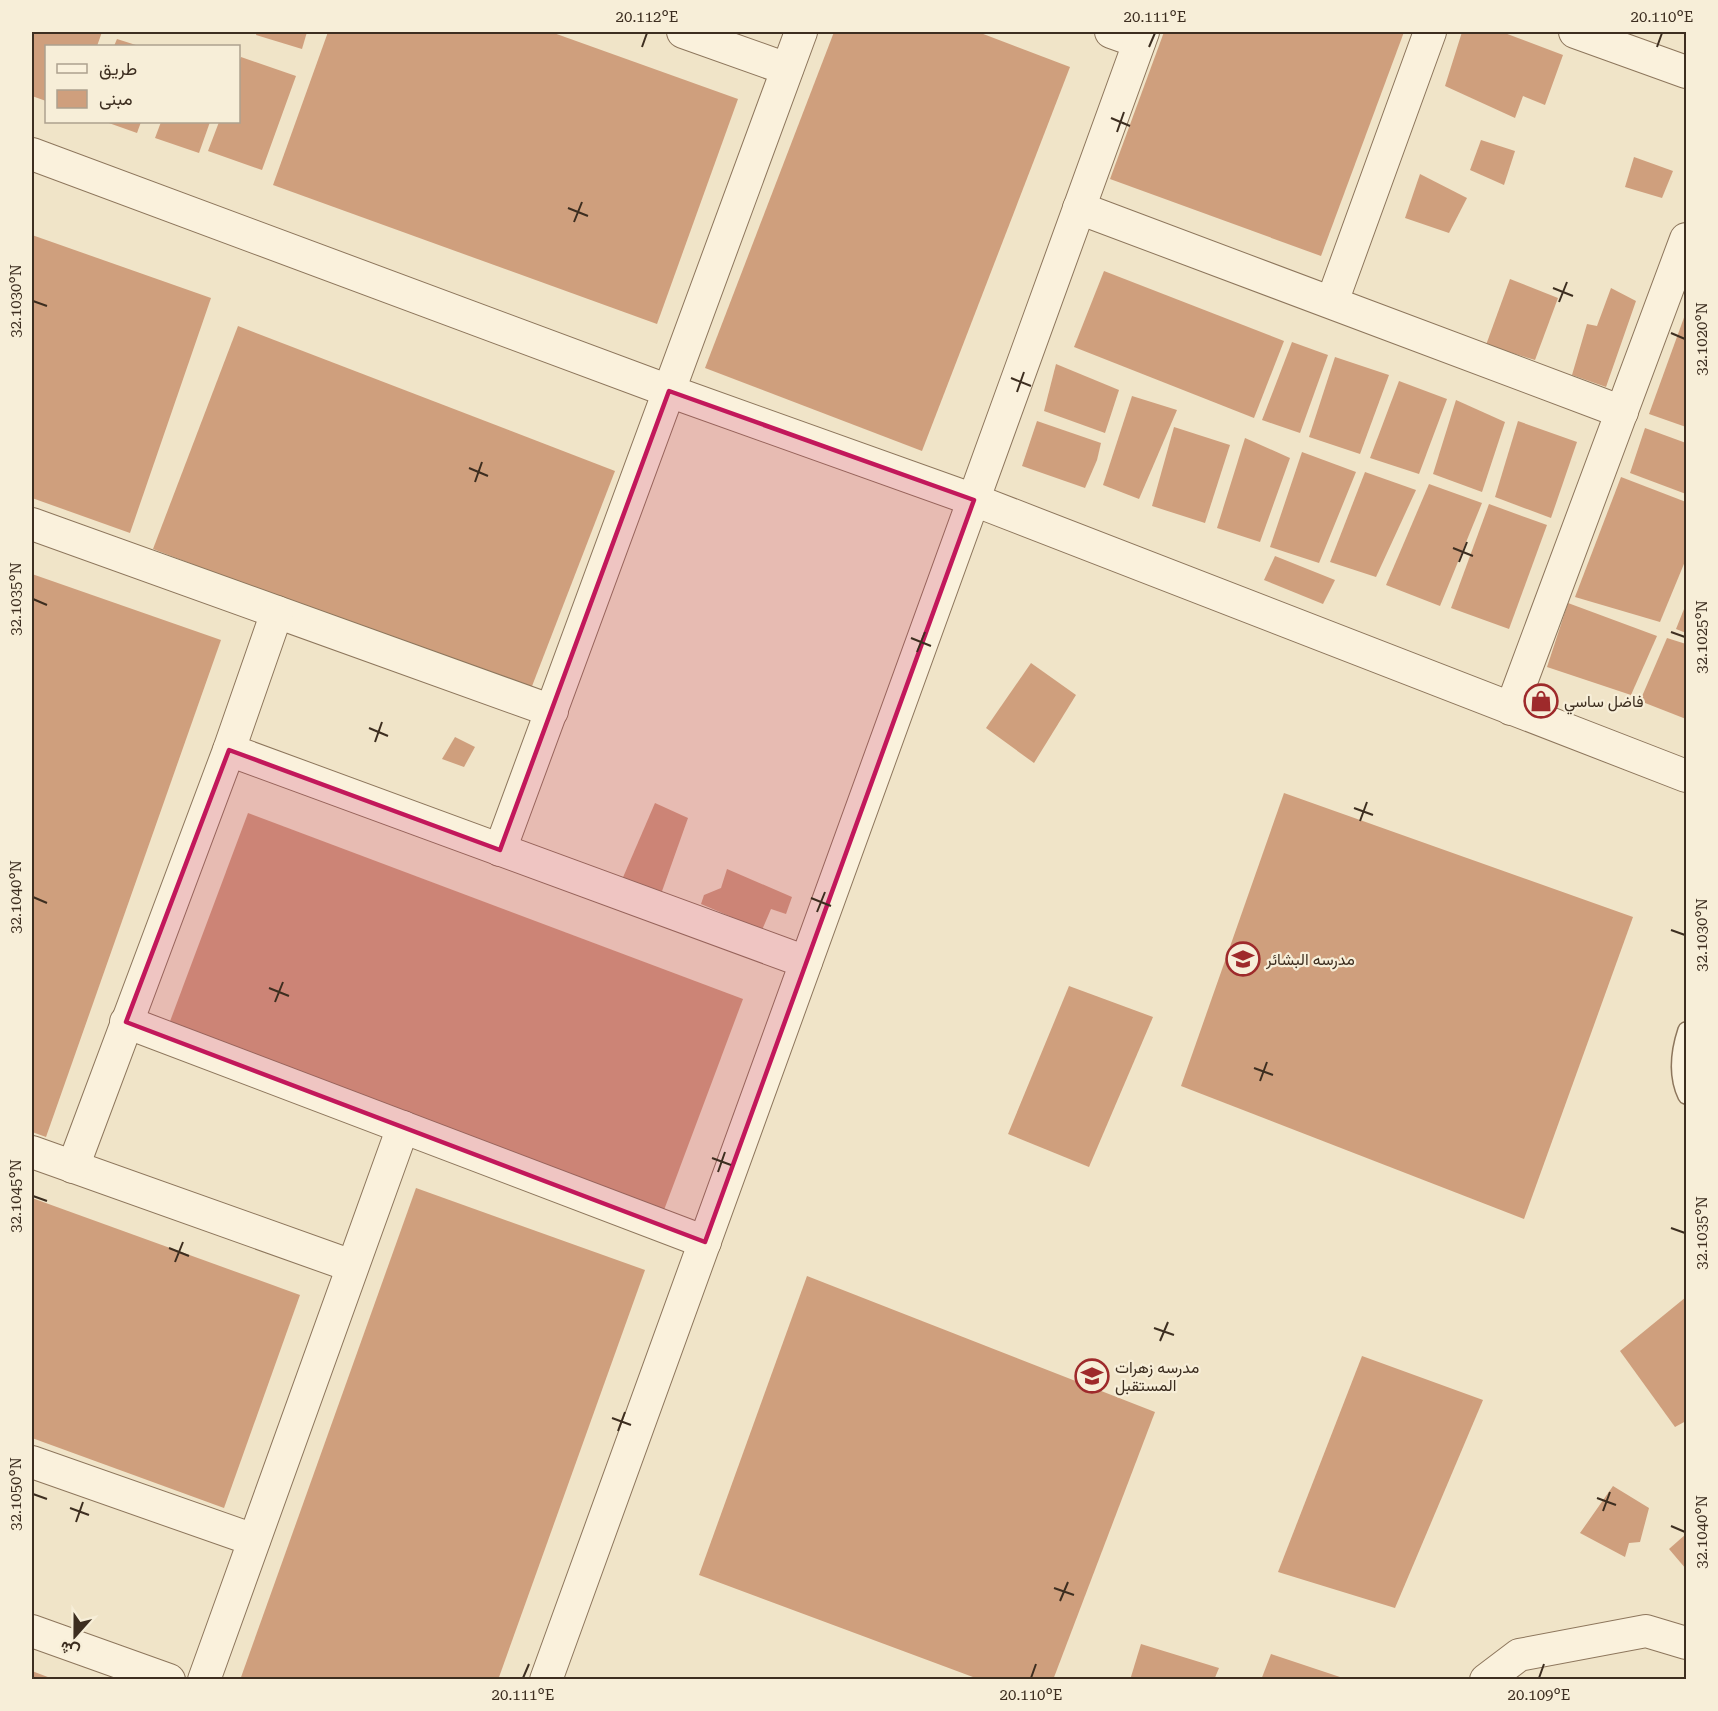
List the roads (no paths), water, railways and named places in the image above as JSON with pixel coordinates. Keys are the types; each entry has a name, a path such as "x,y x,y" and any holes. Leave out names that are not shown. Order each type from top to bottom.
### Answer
{"street":[{"path":"683,32 787,69"},
{"path":"501,850 801,32"},
{"path":"1332,302 1430,32"},
{"path":"1575,32 1686,72"},
{"path":"546,1680 1079,208 1131,35"},
{"path":"32,154 669,391 974,500 1686,776"},
{"path":"1079,208 1622,412"},
{"path":"1511,709 1686,239"},
{"path":"32,525 552,711"},
{"path":"73,1167 229,750 277,612"},
{"path":"229,750 806,962"},
{"path":"126,1022 705,1242"},
{"path":"204,1680 403,1127"},
{"path":"32,1152 352,1266"},
{"path":"32,1462 254,1540"},
{"path":"32,1631 169,1680"},
{"path":"1486,1680 1519,1655 1646,1631 1686,1643"}],"lane":[{"path":"1686,1030 1680,1059 1680,1077 1686,1096"}],"place":[{"name":"فاضل ساسي","path":"1541,701"},
{"name":"مدرسه البشائر","path":"1243,959"},
{"name":"مدرسه زهرات المستقبل","path":"1092,1376"}]}
